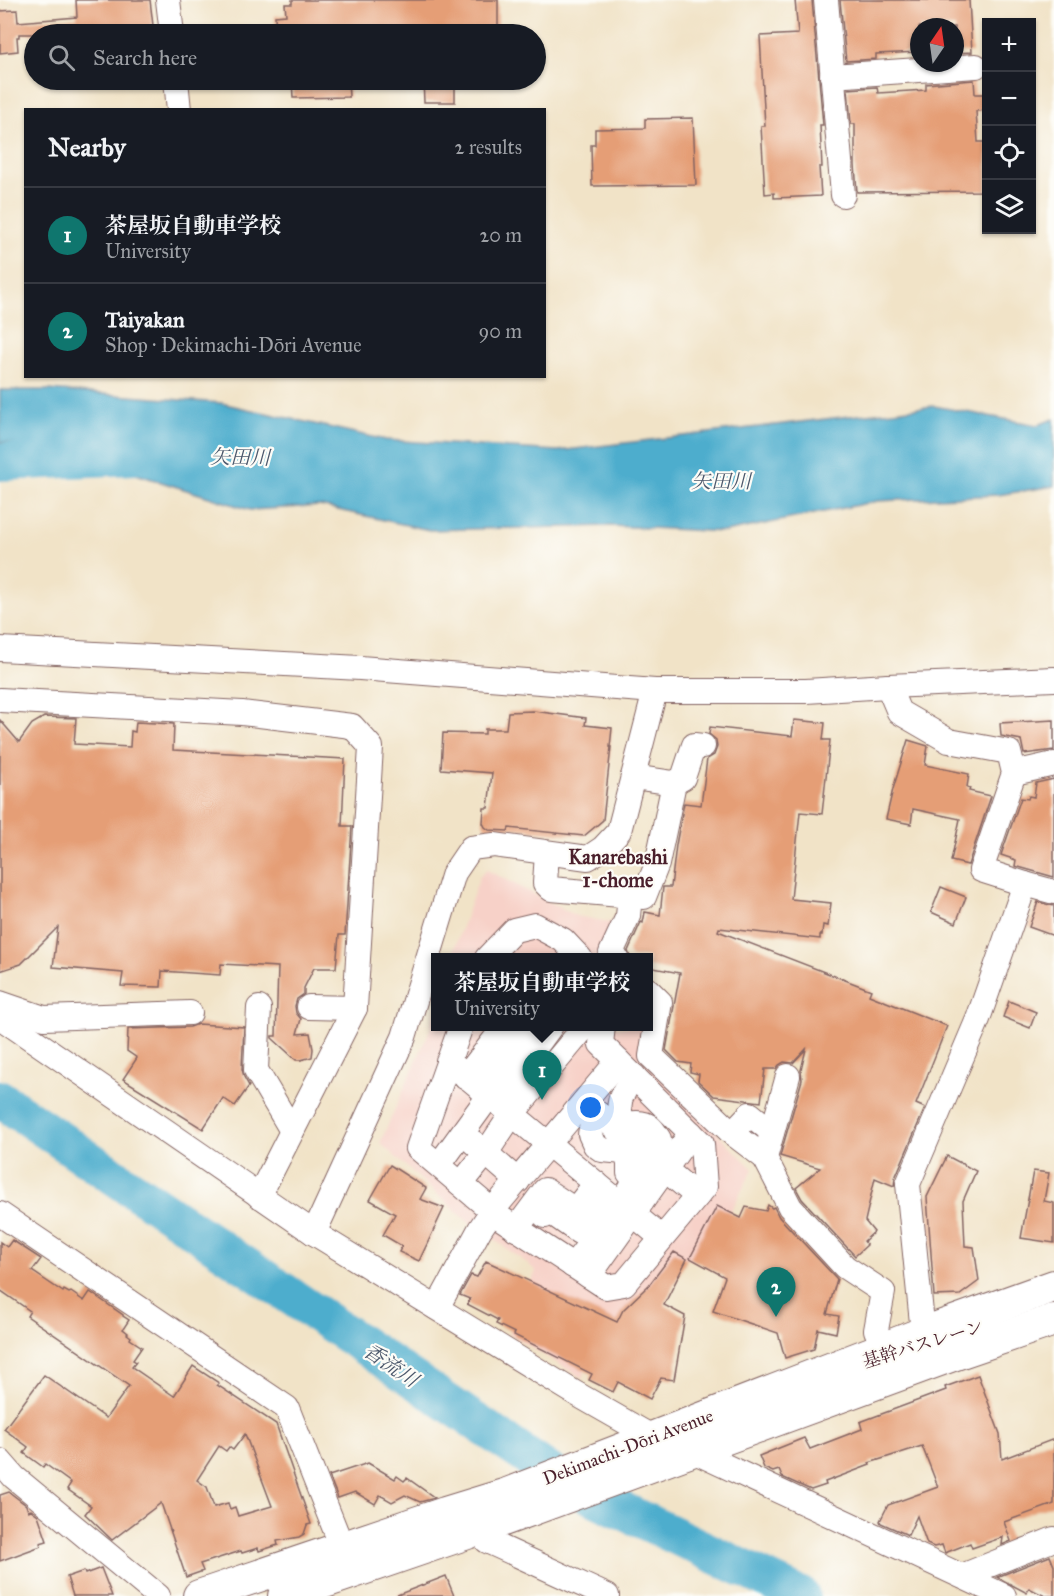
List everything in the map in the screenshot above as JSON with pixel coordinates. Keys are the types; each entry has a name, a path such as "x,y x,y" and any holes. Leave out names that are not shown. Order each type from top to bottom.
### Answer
{"main road":[{"name":"Dekimachi-Dōri Avenue","path":"284,1596 540,1506 647,1448 793,1384 883,1348 1054,1286"},
{"name":"Dekimachi-Dōri Avenue","path":"199,1596 647,1448 693,1451 1054,1320"}],"street":[{"path":"168,0 171,24"},
{"path":"826,0 843,195"},
{"path":"832,76 976,66"},
{"path":"177,90 179,108"},
{"path":"0,649 360,668 655,691 806,691 1054,679"},
{"path":"888,686 899,712 949,741 1009,752 1014,773 981,870 1054,892"},
{"path":"314,1233 404,1037 454,873 471,848 494,845 588,858 603,848 619,831 655,691"},
{"path":"0,700 242,713 352,726 371,747 355,1008 259,1196"},
{"path":"633,777 674,783 683,778 694,745 703,746"},
{"path":"1014,773 1054,764"},
{"path":"547,853 545,883 551,889 644,897 657,864 674,783"},
{"path":"923,1333 908,1184 978,1018 1025,884"},
{"path":"611,953 628,915 630,896"},
{"path":"494,953 514,930 535,925 563,940 576,953"},
{"path":"653,995 660,1002 651,1056 732,1133 765,1158 790,1207 846,1267 883,1292 876,1330 883,1348"},
{"path":"0,1003 44,1018 190,1012"},
{"path":"309,1007 355,1008"},
{"path":"259,1008 256,1070 292,1131"},
{"path":"0,1017 314,1233 575,1393 647,1448"},
{"path":"35,1042 44,1018"},
{"path":"461,1184 486,1153 482,1089 463,1031"},
{"path":"439,1165 462,1132 482,1089 521,1034"},
{"path":"521,1034 482,1089 418,1148 492,1211 606,1287 624,1284 705,1187 702,1144 603,1044"},
{"path":"521,1034 553,1065"},
{"path":"482,1089 553,1065 603,1044"},
{"path":"581,1271 614,1199 630,1172 630,1162 619,1127 603,1044"},
{"path":"603,1044 621,1094 619,1127"},
{"path":"765,1158 788,1077"},
{"path":"482,1089 662,1238"},
{"path":"437,1308 492,1211 549,1145 619,1127 665,1107"},
{"path":"732,1133 750,1114 772,1132"},
{"path":"619,1127 658,1164 697,1196"},
{"path":"462,1132 518,1181"},
{"path":"522,1232 549,1211 579,1232 614,1199 658,1164 691,1132"},
{"path":"0,1214 287,1408 342,1547"},
{"name":"基幹バスレーン","path":"793,1384 1054,1305"},
{"path":"693,1451 1004,1596"},
{"path":"5,1474 158,1596"},
{"path":"476,1530 487,1540 607,1596"},
{"path":"962,1576 1054,1539"}],"shaded area":[{"path":"487,870 576,916 615,923 609,953 453,953 480,876"},
{"path":"431,1025 431,1031 647,1031 641,1057 753,1169 704,1263 684,1258 644,1343 606,1324 582,1378 509,1334 536,1271 465,1219 380,1143"}],"water":[{"name":"矢田川","path":"0,390 49,390 221,403 386,440 558,451 934,406 1037,425 1054,419 1054,486 998,495 878,501 725,532 612,526 429,530 320,506 250,510 47,446 0,442"}],"building":[{"path":"76,0 150,0 153,24 24,24 24,34 19,34 17,37 18,51 0,53 0,11 17,10 18,22 77,17"},
{"path":"292,0 498,0 498,24 275,24 275,16 286,15 285,4 292,4"},
{"path":"795,0 812,0 823,125 820,125 821,196 774,198 774,193 765,194 761,126 765,126 760,36 798,34"},
{"path":"840,0 969,0 972,52 964,52 964,18 910,18 910,52 876,54 876,59 846,61"},
{"path":"974,80 975,94 982,94 982,110 976,111 978,142 982,142 982,191 857,192 855,124 851,124 848,89 877,87 878,93 926,90 926,84"},
{"path":"293,90 349,90 349,97 293,98"},
{"path":"423,90 455,90 455,102 424,102"},
{"path":"693,118 696,185 592,186 591,145 595,145 595,129 645,128 645,119"},
{"path":"533,711 586,718 585,725 612,728 603,820 584,836 509,828 508,831 489,830 483,823 484,808 488,808 492,773 441,769 443,733 485,734 485,729 506,729 508,712"},
{"path":"44,717 76,718 74,744 130,747 131,731 135,732 136,722 174,724 173,750 345,759 342,826 352,826 345,935 339,935 336,968 314,968 304,988 304,994 297,999 295,1006 296,1013 301,1019 297,1034 310,1033 312,1057 296,1060 272,1038 276,1036 278,967 221,964 220,975 162,971 161,987 121,986 123,973 53,967 58,927 21,964 0,971 0,720 19,742 32,724"},
{"path":"794,720 825,723 823,740 830,740 822,814 800,812 791,899 831,903 828,926 823,925 820,939 719,928 718,931 871,990 869,995 947,1026 916,1104 925,1108 895,1178 894,1186 875,1178 865,1221 874,1232 864,1241 867,1245 855,1256 802,1199 796,1188 820,1168 780,1156 802,1080 801,1070 806,1049 793,1063 784,1062 776,1069 765,1069 761,1102 714,1096 698,1081 699,1074 690,1072 691,1064 678,1062 666,1050 680,973 653,968 653,953 629,953 628,951 641,922 643,923 645,912 660,915 663,887 671,887 684,803 701,805 707,759 714,755 717,747 716,740 709,734 710,727 792,736"},
{"path":"1054,720 1054,750 1024,754 1021,740 1001,736 1000,723"},
{"path":"908,740 928,746 925,765 969,774 967,787 970,788 969,791 991,796 968,865 951,861 960,819 913,809 911,824 886,819"},
{"path":"1054,779 1054,877 1015,866 1016,860 1001,855 1021,798 1034,797 1036,783"},
{"path":"941,887 966,897 956,923 931,912"},
{"path":"1038,902 1054,906 1054,936 1029,927"},
{"path":"1009,1001 1036,1012 1030,1028 1003,1017"},
{"path":"198,1024 244,1027 242,1069 249,1086 235,1106 223,1098 203,1129 123,1079 137,1058 127,1051 128,1029 190,1027"},
{"path":"947,1156 976,1171 963,1201 965,1246 974,1247 979,1281 960,1295 934,1296 927,1197"},
{"path":"390,1165 426,1188 420,1199 444,1208 419,1261 399,1252 402,1246 383,1235 395,1214 370,1200"},
{"path":"1033,1171 1049,1173 1044,1201 1054,1203 1054,1243 1021,1238"},
{"path":"768,1205 774,1207 779,1217 837,1279 827,1314 839,1316 836,1333 818,1329 814,1349 785,1358 778,1333 713,1311 725,1277 690,1258 717,1206 741,1218 746,1207 766,1211"},
{"path":"12,1240 41,1259 32,1271 63,1292 64,1290 71,1292 84,1301 90,1292 129,1320 123,1329 131,1337 130,1339 142,1347 133,1360 136,1362 132,1367 174,1396 193,1366 219,1383 217,1385 276,1424 311,1524 307,1525 304,1534 277,1541 278,1545 259,1551 258,1548 242,1553 241,1551 200,1564 203,1571 186,1577 161,1503 112,1540 85,1514 91,1506 67,1489 71,1483 45,1464 43,1467 24,1453 28,1447 4,1429 44,1375 106,1418 129,1386 27,1316 30,1311 0,1290 0,1242 7,1247","holes":["245,1434 272,1506 238,1516 235,1507 230,1509 228,1503 214,1507 207,1487 197,1480 219,1446 226,1451 229,1447 233,1450"]},
{"path":"674,1252 687,1259 664,1305 685,1316 674,1380 661,1378 650,1399 618,1382 613,1392 589,1380 592,1374 514,1335 515,1333 496,1324 498,1320 467,1304 470,1299 460,1295 471,1275 477,1277 486,1261 617,1322 623,1310 649,1285"},
{"path":"978,1375 1000,1434 1002,1459 1054,1439 1054,1504 1004,1522 1011,1541 1002,1545 1003,1537 972,1548 970,1543 945,1553 942,1545 934,1547 927,1544 917,1516 908,1535 881,1523 888,1505 938,1487 922,1446 869,1463 870,1465 825,1482 826,1485 811,1490 782,1477 779,1470 773,1472 764,1468 759,1456 804,1438 810,1449 862,1429 860,1422 946,1390 945,1387"},
{"path":"368,1463 395,1479 397,1476 404,1481 407,1478 435,1498 420,1502 405,1495 392,1502 380,1495 375,1504 355,1492 338,1498 329,1476"},
{"path":"9,1492 26,1505 28,1511 31,1510 38,1515 47,1541 40,1543 41,1546 0,1561 0,1495"},
{"path":"1050,1556 1054,1566 1054,1596 1045,1596 1029,1588 1027,1593 997,1577"},
{"path":"101,1568 112,1596 73,1596 67,1577"},
{"path":"446,1576 454,1596 397,1595"}],"waterway":[{"name":"矢田川","path":"0,462 136,456"},
{"name":"香流川","path":"0,1099 569,1485 801,1596"}],"place":[{"name":"茶屋坂自動車学校","path":"542,1100"},
{"name":"Taiyakan","path":"776,1317"}],"district":[{"name":"Kanarebashi 1-chome","path":"618,868"}]}
